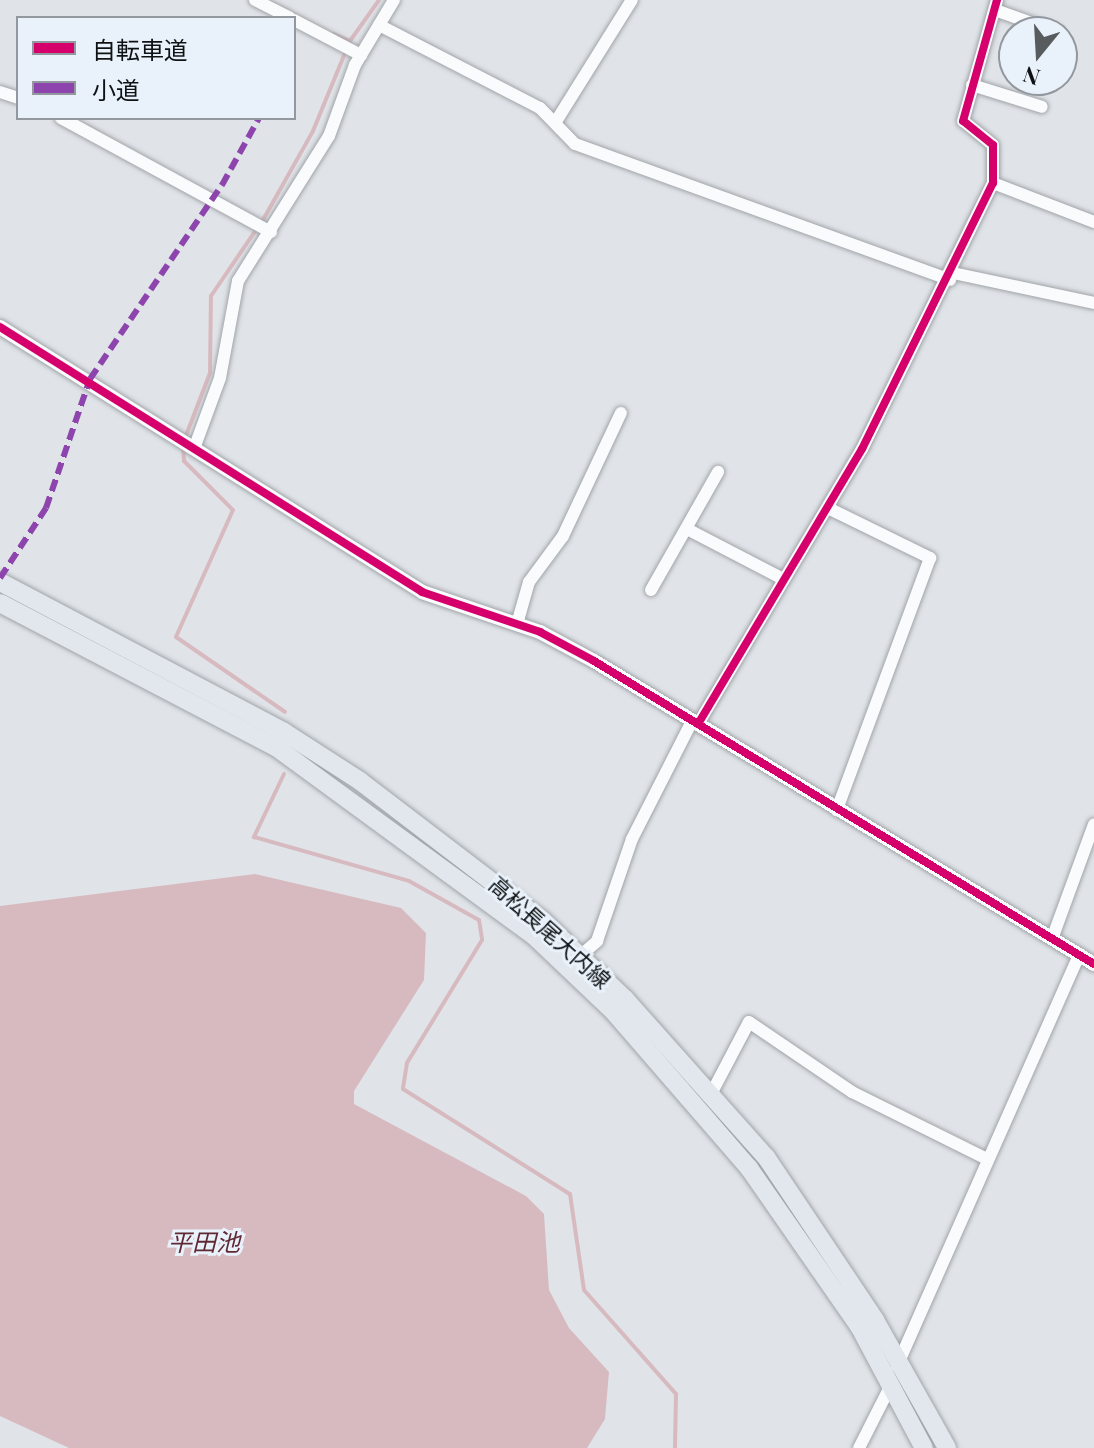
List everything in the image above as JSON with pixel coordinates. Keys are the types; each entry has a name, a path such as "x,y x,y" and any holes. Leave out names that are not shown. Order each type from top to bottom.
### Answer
{"main road":[{"name":"高松長尾大内線","path":"0,582 205,688 360,781 580,956 711,1094 774,1169 899,1360 947,1448"},
{"name":"高松長尾大内線","path":"0,603 276,747 533,935 613,1011 749,1168 892,1383 924,1448"}],"street":[{"path":"255,0 286,16"},
{"path":"195,446 220,378 229,300 329,136 361,55 394,0"},
{"path":"555,123 632,0"},
{"path":"580,956 597,941 632,839 695,723 781,578 828,508 952,277 993,183 993,145 963,121 972,85 996,5 1021,16"},
{"path":"296,21 361,55"},
{"path":"379,25 540,108 575,144 703,196 753,203 952,277 1094,303"},
{"path":"972,85 1042,107"},
{"path":"65,120 271,232"},
{"path":"993,183 1094,222"},
{"path":"0,327 195,446 422,592 517,624 695,723 1094,964"},
{"path":"517,624 529,582 563,536 621,413"},
{"path":"651,590 718,472"},
{"path":"828,508 930,558 837,810"},
{"path":"687,529 781,578"},
{"path":"1052,939 1094,824"},
{"path":"859,1448 892,1383 899,1360 940,1281 987,1159 1079,956"},
{"path":"711,1094 749,1022 852,1092 987,1159"}],"water":[{"name":"平田池","path":"255,874 401,908 426,933 424,980 354,1091 354,1104 526,1196 544,1214 549,1290 569,1328 609,1372 605,1419 587,1448 69,1448 0,1416 0,906"}],"waterway":[{"path":"185,438 210,373 211,296 264,218 313,131 350,41 379,0"},
{"path":"334,34 350,41"},
{"path":"183,446 184,461 233,510 176,637 285,712"},
{"path":"284,774 254,837 409,881 479,920 482,940 407,1063 403,1089 570,1194 584,1290 676,1394 675,1448"}],"marked path":[{"path":"0,578 46,508 90,379 222,185 258,120"}],"cycle path":[{"path":"698,724 862,449 993,183 993,145 963,121 997,0"},
{"path":"0,327 422,592 540,632 594,661 1094,964"}]}
